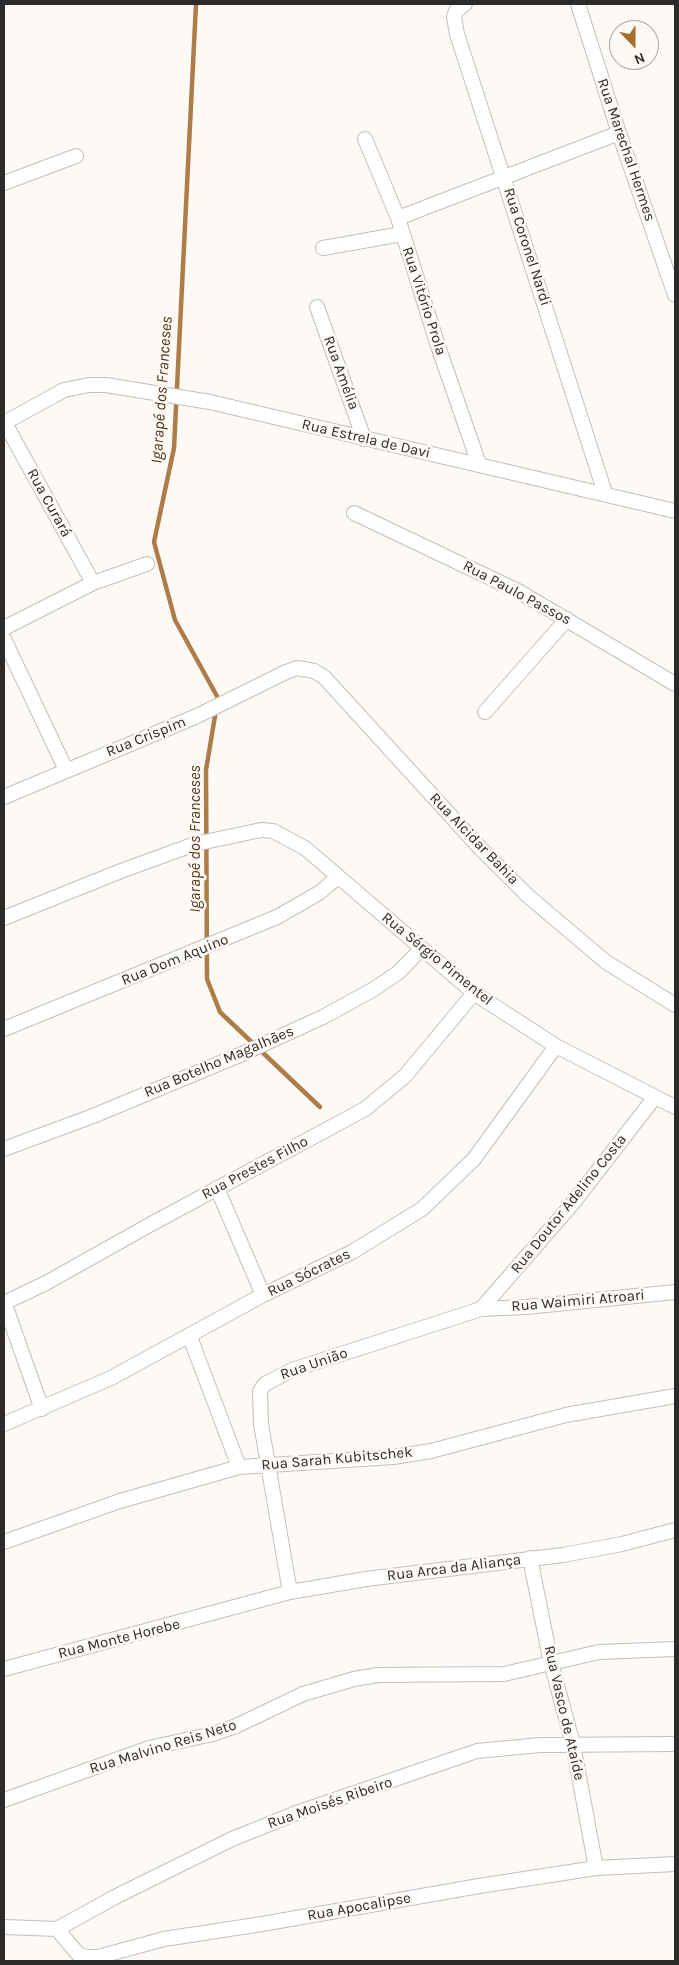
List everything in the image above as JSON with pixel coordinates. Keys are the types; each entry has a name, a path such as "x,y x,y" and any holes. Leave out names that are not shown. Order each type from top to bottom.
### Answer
{"street":[{"name":"Rua Coronel Nardi","path":"465,4 456,11 454,17 457,34 605,493"},
{"name":"Rua Marechal Hermes","path":"578,4 619,133 675,295"},
{"path":"398,218 619,133"},
{"name":"Rua Vitório Prola","path":"365,139 398,218 479,464"},
{"path":"4,183 76,156"},
{"path":"323,248 402,234"},
{"name":"Rua Amélia","path":"317,307 364,439"},
{"name":"Rua Estrela de Davi","path":"4,423 55,394 75,387 98,385 174,395 210,402 675,510"},
{"name":"Rua Curará","path":"4,423 93,583"},
{"name":"Rua Paulo Passos","path":"354,513 518,592 675,684"},
{"path":"4,628 93,583 147,564"},
{"path":"485,712 567,619"},
{"path":"5,645 66,770"},
{"name":"Rua Alcidar Bahia","path":"286,672 297,668 307,669 324,677 481,850 528,896 606,962 675,1005"},
{"name":"Rua Crispim","path":"4,797 197,716 286,672"},
{"name":"Rua Sérgio Pimentel","path":"4,918 121,871 195,844 261,830 274,831 305,848 474,993 556,1046 675,1107"},
{"name":"Rua Dom Aquino","path":"4,1029 277,918 319,893 338,877"},
{"name":"Rua Botelho Magalhães","path":"4,1150 242,1054 323,1017 374,989 399,972 421,949"},
{"name":"Rua Prestes Filho","path":"4,1302 46,1283 357,1113 386,1093 405,1076 474,993"},
{"name":"Rua Sócrates","path":"4,1424 111,1378 190,1337 263,1295 352,1252 422,1209 474,1159 556,1046"},
{"name":"Rua Doutor Adelino Costa","path":"481,1309 573,1203 655,1097"},
{"path":"217,1188 263,1295"},
{"name":"Rua Waimiri Atroari","path":"481,1309 526,1307 675,1292"},
{"path":"4,1302 42,1409"},
{"name":"Rua União","path":"290,1592 259,1404 260,1391 265,1384 292,1370 481,1309"},
{"path":"190,1337 239,1467"},
{"name":"Rua Sarah Kubitschek","path":"4,1542 120,1501 239,1467 393,1457 431,1451 566,1415 675,1396"},
{"name":"Rua Arca da Aliança","path":"234,1608 290,1592 366,1579 622,1544 675,1530"},
{"name":"Rua Vasco de Ataíde","path":"530,1558 551,1663 573,1744 596,1868"},
{"name":"Rua Monte Horebe","path":"4,1669 234,1608"},
{"name":"Rua Malvino Reis Neto","path":"4,1800 149,1748 213,1734 236,1726 303,1694 354,1679 388,1674 504,1674 599,1652 675,1649"},
{"name":"Rua Moisés Ribeiro","path":"4,1927 58,1929 232,1839 299,1812 477,1751 512,1746 675,1744"},
{"name":"Rua Apocalipse","path":"58,1929 78,1954 98,1957 164,1939 596,1868 675,1864"}],"waterway":[{"name":"Igarapé dos Franceses","path":"196,4 174,448 154,542 175,620 218,698 218,702"},
{"name":"Igarapé dos Franceses","path":"216,710 206,770 207,979 220,1012 320,1107"}]}
